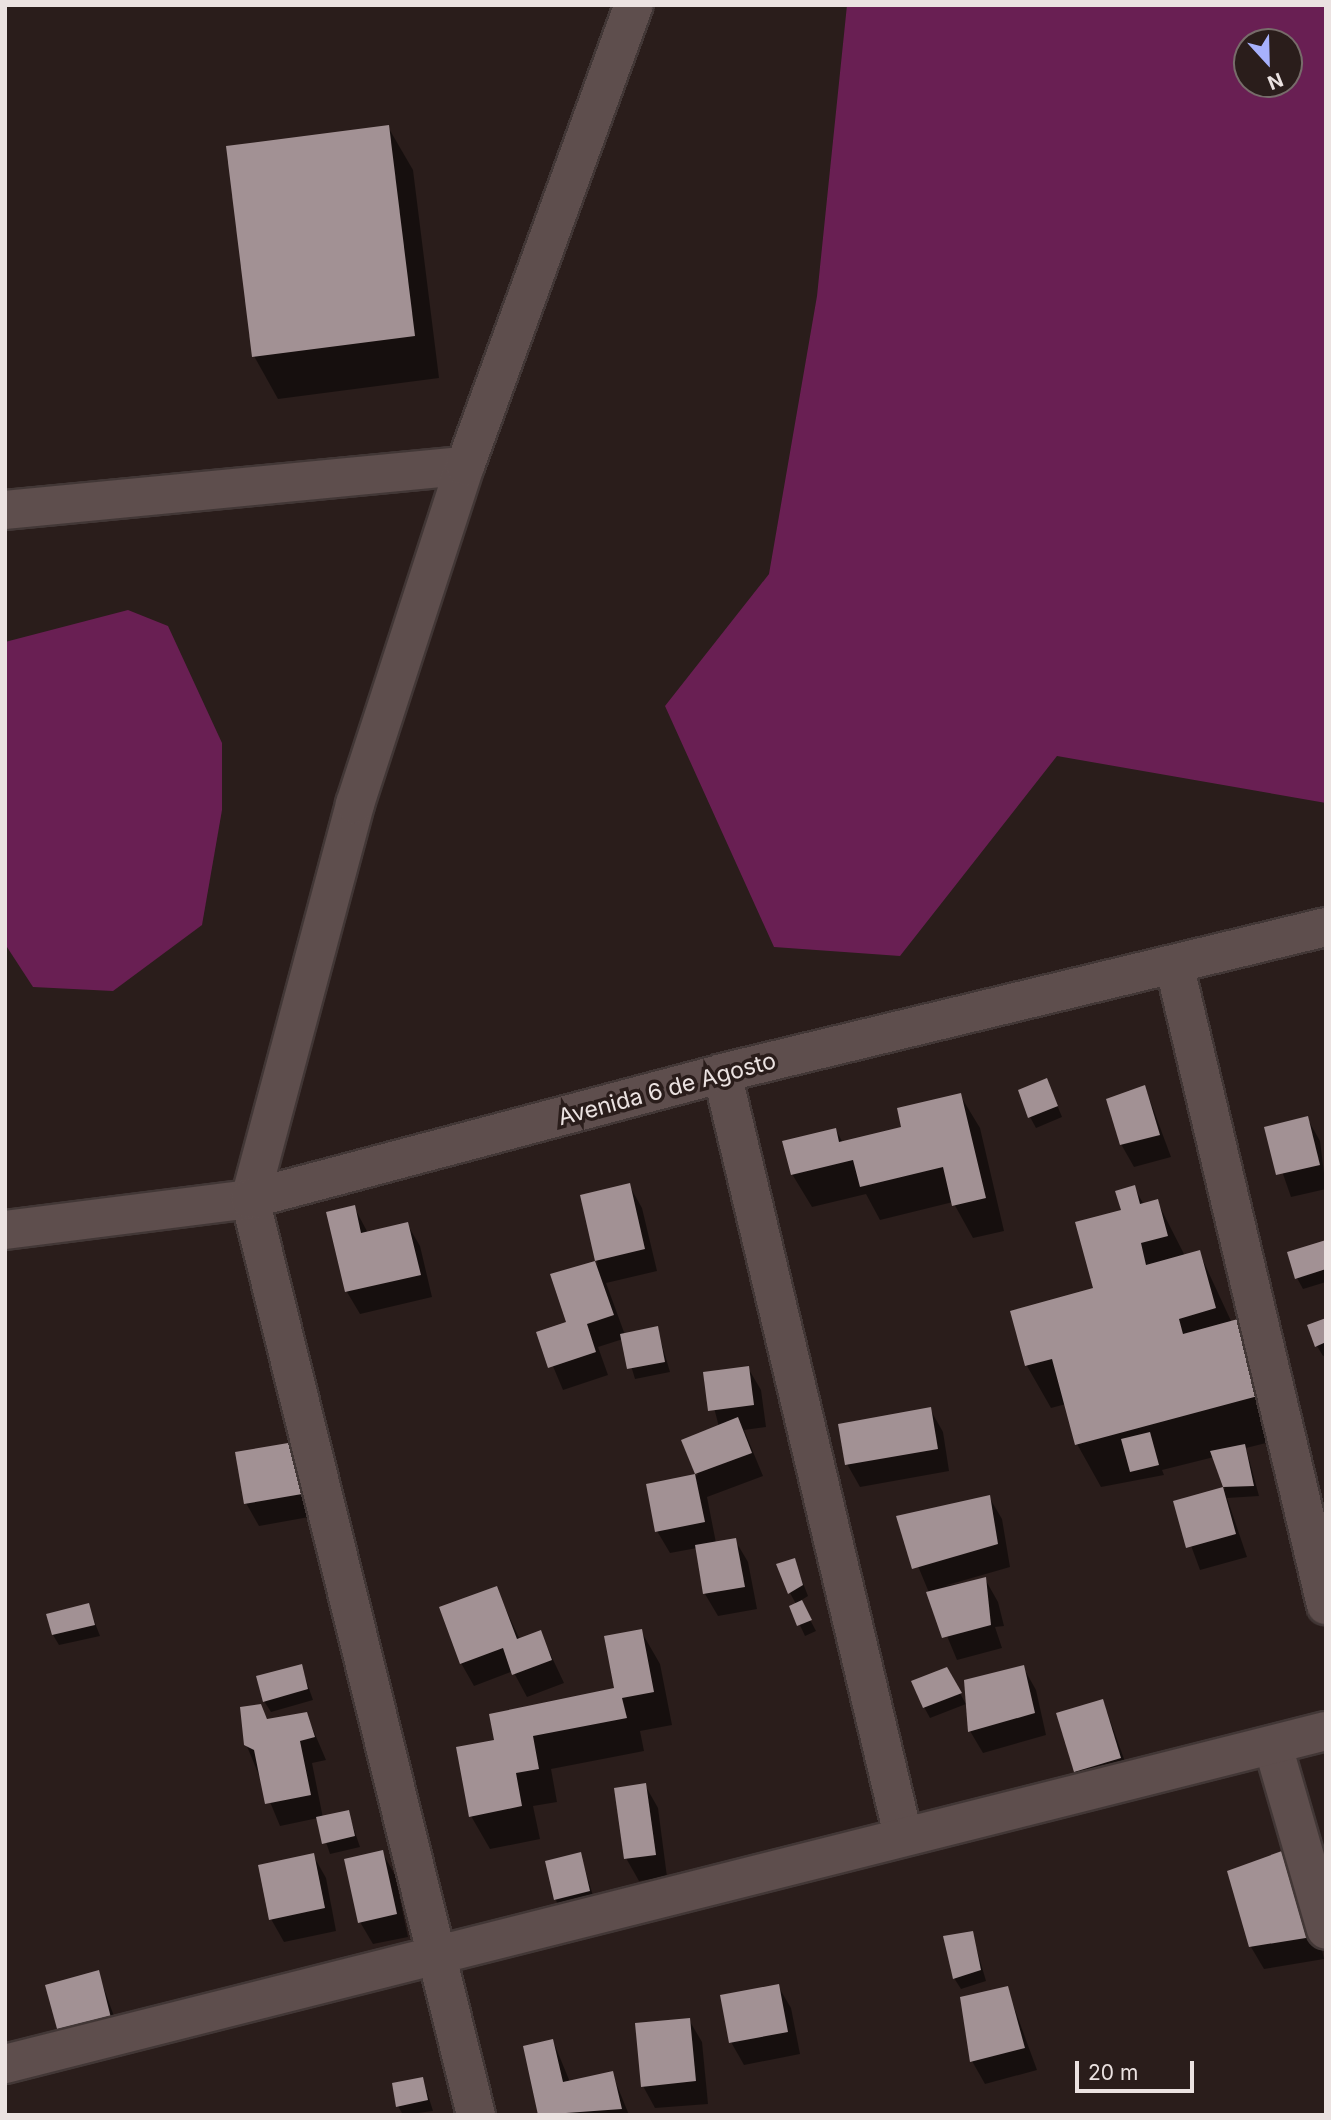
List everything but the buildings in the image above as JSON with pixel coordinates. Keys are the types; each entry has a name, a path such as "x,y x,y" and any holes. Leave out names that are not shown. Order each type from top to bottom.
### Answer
{"street":[{"path":"475,2115 250,1199 355,804 465,466 634,5"},
{"path":"5,510 465,466"},
{"name":"Avenida 6 de Agosto","path":"5,1230 250,1199 722,1073 1326,927"},
{"path":"1174,964 1326,1605"},
{"path":"722,1073 903,1835"},
{"path":"5,2064 903,1835 1326,1731"},
{"path":"1273,1746 1326,1930"}],"shaded area":[{"path":"847,5 1326,5 1326,803 1057,756 900,956 774,947 665,706 769,574 817,296"},
{"path":"128,610 168,626 222,743 222,810 202,925 113,991 33,987 5,944 5,642"}]}
